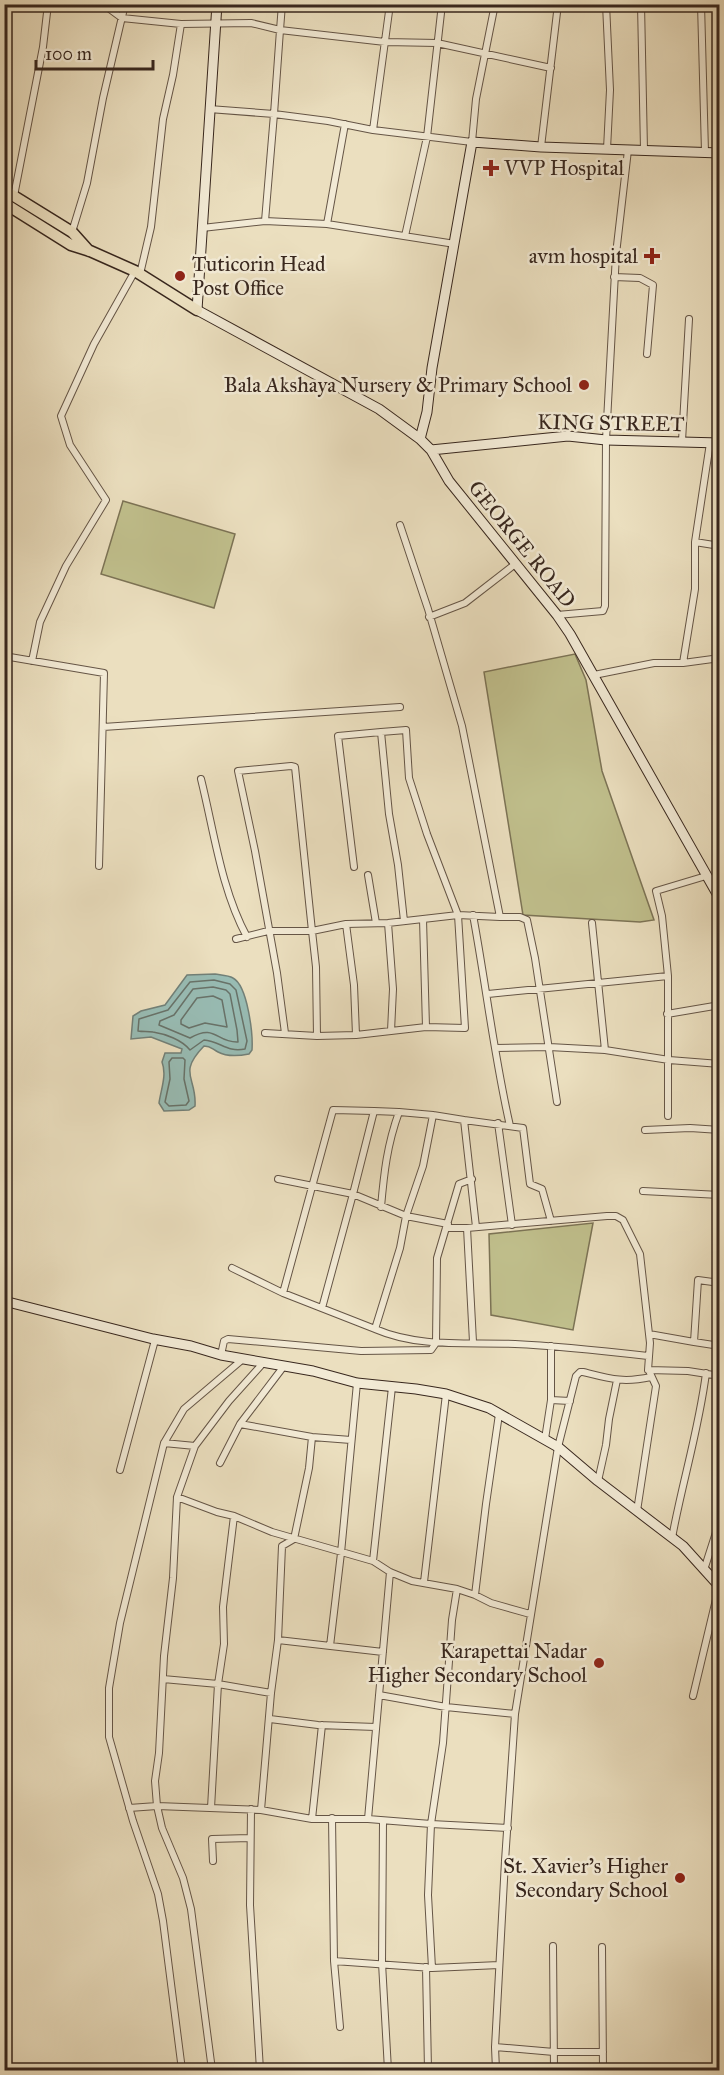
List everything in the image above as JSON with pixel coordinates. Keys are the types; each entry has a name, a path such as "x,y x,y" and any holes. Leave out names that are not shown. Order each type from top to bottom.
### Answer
{"main road":[{"path":"9,193 72,232 90,251"},
{"path":"4,204 71,245 90,251 137,273 197,310"}],"street":[{"path":"9,193 43,47 48,4"},
{"path":"91,4 107,7 122,18 181,24 251,23 280,30 385,42 437,43 551,68"},
{"path":"72,232 87,183 124,4"},
{"path":"197,310 217,4"},
{"path":"265,221 282,4"},
{"path":"374,130 390,4"},
{"path":"405,236 427,137 442,4"},
{"path":"420,439 428,412 432,369 472,142 476,99 495,4"},
{"path":"541,147 558,4"},
{"path":"606,4 610,90 607,149"},
{"path":"641,4 644,150"},
{"path":"701,4 705,152"},
{"path":"32,661 40,622 66,566 106,500 70,445 60,416 94,344 137,273 150,227 163,119 174,75 181,24"},
{"path":"209,109 274,114 374,130 472,142 541,147 720,153"},
{"path":"327,224 345,124"},
{"path":"558,615 603,611 605,606 606,440 614,277 628,150"},
{"path":"202,228 265,221 327,224 455,244"},
{"path":"614,277 640,278 653,285 647,354"},
{"name":"GEORGE ROAD","path":"197,310 379,409 420,439 431,450 449,481 514,565 558,615 720,899"},
{"path":"682,441 689,319"},
{"name":"KING STREET","path":"431,450 568,436 606,440 715,443"},
{"path":"683,663 695,589 695,542 715,443"},
{"path":"400,525 462,726 500,917"},
{"path":"695,542 720,546"},
{"path":"429,617 465,603 514,565"},
{"path":"4,656 104,674 99,866"},
{"path":"594,675 654,663 683,663 720,658"},
{"path":"103,727 400,707"},
{"path":"265,1033 317,1036 356,1035 426,1027 465,1028 458,915 427,834 409,778 406,730 338,736 354,867"},
{"path":"381,732 388,814 398,865 404,921"},
{"path":"285,1033 277,973 238,771 291,766 295,767 316,968 317,1036"},
{"path":"201,779 229,893 238,921 247,937"},
{"path":"368,875 376,923"},
{"path":"668,1116 668,976 662,916 656,891 706,876"},
{"path":"236,939 268,931 312,931 346,924 388,923 458,915 520,917 527,920 531,933 557,1102"},
{"path":"473,915 510,1126"},
{"path":"423,919 426,1027"},
{"path":"388,923 393,990 391,1031"},
{"path":"592,923 605,1050"},
{"path":"346,924 354,985 356,1035"},
{"path":"488,994 668,976"},
{"path":"667,1014 720,1005"},
{"path":"495,1048 549,1047 605,1050 669,1060 720,1064"},
{"path":"284,1293 333,1110 433,1115 523,1128 530,1185 542,1189 550,1221"},
{"path":"322,1308 374,1111"},
{"path":"381,1207 385,1159 399,1112"},
{"path":"375,1329 406,1216 423,1166 433,1115"},
{"path":"464,1120 476,1227"},
{"path":"498,1123 512,1225"},
{"path":"645,1130 690,1128 720,1130"},
{"path":"278,1179 353,1194 406,1216 448,1226 467,1228 512,1225 607,1215 623,1220 640,1254 649,1334 650,1373 656,1386 637,1511"},
{"path":"221,1355 224,1341 228,1339 361,1351 431,1350 436,1343 437,1258 459,1184 472,1179"},
{"path":"642,1191 720,1196"},
{"path":"467,1228 473,1342"},
{"path":"232,1268 284,1293 394,1337 436,1343 473,1342 648,1356"},
{"path":"694,1342 698,1280 720,1282"},
{"path":"4,1301 221,1355 313,1371 357,1383 447,1394 489,1408 545,1438 683,1546 719,1587 693,1696"},
{"path":"649,1334 720,1346"},
{"path":"120,1470 154,1340"},
{"path":"545,1438 551,1400 551,1347"},
{"path":"182,2070 158,1894 129,1808 109,1737 109,1688 120,1623 164,1443 184,1408 243,1359"},
{"path":"212,2070 191,1909 183,1878 162,1828 155,1781 173,1578 177,1497 195,1446 229,1401 264,1362"},
{"path":"220,1463 240,1424 284,1366"},
{"path":"496,2070 495,2048 515,1714 558,1447 576,1376 580,1372 630,1381 650,1373 688,1371 720,1376"},
{"path":"672,1538 681,1489 701,1407 706,1373"},
{"path":"598,1480 617,1380"},
{"path":"330,1646 357,1383"},
{"path":"373,1561 392,1387"},
{"path":"424,1582 447,1394"},
{"path":"551,1400 570,1401"},
{"path":"475,1595 499,1414"},
{"path":"240,1424 312,1437 351,1440"},
{"path":"261,1810 278,1640 282,1546 294,1539 309,1468 312,1437"},
{"path":"164,1443 195,1446"},
{"path":"177,1497 294,1539 373,1561 390,1572 412,1581 457,1589 491,1603 530,1614"},
{"path":"211,1808 218,1684 224,1644 223,1607 234,1516"},
{"path":"704,1570 720,1520"},
{"path":"368,1819 390,1572"},
{"path":"429,2070 428,1895 431,1824 437,1792 452,1620 457,1589"},
{"path":"278,1640 383,1653"},
{"path":"163,1679 218,1684 271,1693"},
{"path":"379,1695 446,1707 515,1714"},
{"path":"270,1719 376,1728"},
{"path":"312,1819 322,1725"},
{"path":"129,1808 157,1806 251,1809 312,1819 368,1819 508,1828"},
{"path":"251,1809 250,1905 260,2070"},
{"path":"332,1818 334,1961 340,2027"},
{"path":"383,1821 382,1964 388,2070"},
{"path":"213,1861 212,1839 250,1838"},
{"path":"553,1946 554,2070"},
{"path":"602,1947 603,2070"},
{"path":"334,1961 429,1968 500,1965"},
{"path":"495,2048 554,2052 603,2052"}],"shaded area":[{"path":"123,501 235,534 214,608 101,574"},
{"path":"575,654 586,680 602,771 654,920 640,922 523,915 484,672"},
{"path":"593,1223 573,1330 491,1315 489,1234"}],"water":[{"path":"215,974 233,978 242,991 246,1000 252,1034 252,1050 249,1054 237,1056 222,1054 204,1046 191,1063 190,1076 195,1106 189,1110 164,1111 159,1103 164,1077 162,1062 165,1053 181,1053 182,1049 151,1037 131,1039 133,1016 141,1011 165,1005 187,975"}],"place":[{"name":"VVP Hospital","path":"491,168"},
{"name":"avm hospital","path":"652,256"},
{"name":"Tuticorin Head Post Office","path":"180,276"},
{"name":"Bala Akshaya Nursery & Primary School","path":"584,385"},
{"name":"Karapettai Nadar Higher Secondary School","path":"599,1663"},
{"name":"St. Xavier's Higher Secondary School","path":"680,1878"}]}
